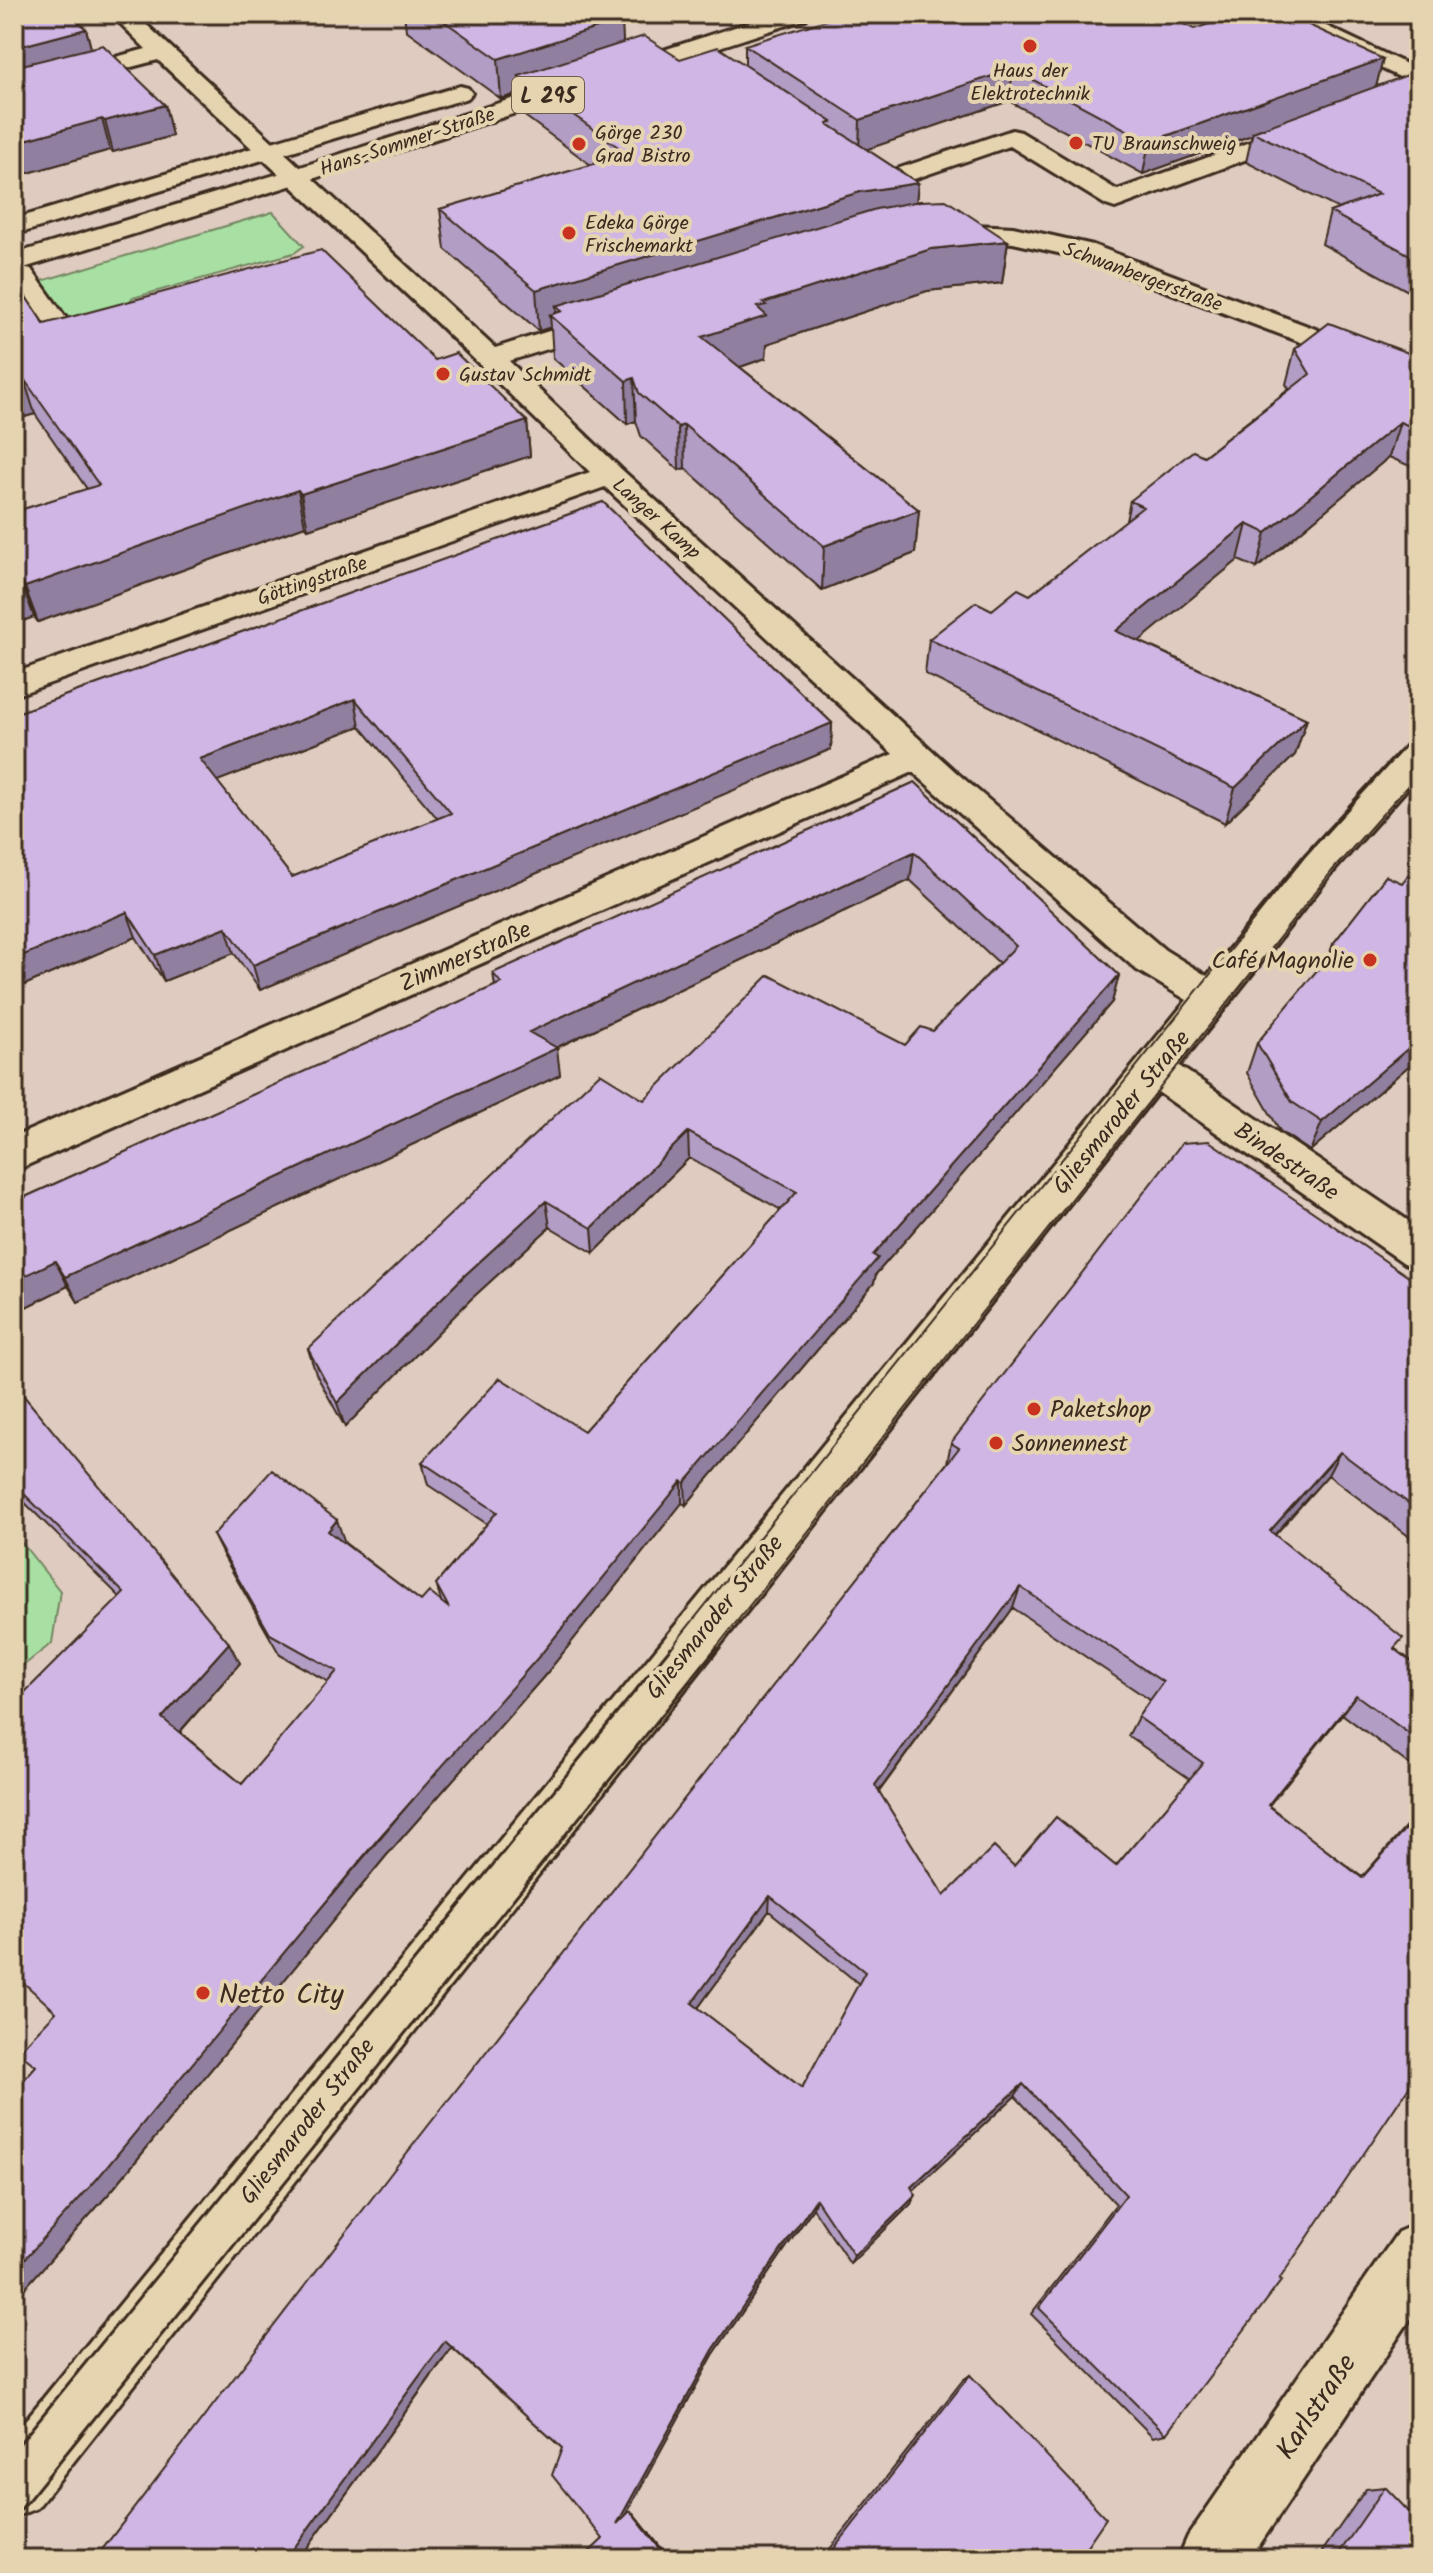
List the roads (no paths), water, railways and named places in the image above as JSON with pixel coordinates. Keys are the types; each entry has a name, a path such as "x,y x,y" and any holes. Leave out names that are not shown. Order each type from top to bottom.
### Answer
{"street":[{"name":"Langer Kamp","path":"122,14 297,176 361,254 491,358 610,475 917,757 1151,960 1213,997"},
{"name":"Hans-Sommer-Straße","path":"18,269 798,14"},
{"path":"1283,14 1419,79"},
{"path":"683,50 707,66"},
{"path":"14,91 161,52"},
{"name":"Hans-Sommer-Straße","path":"14,227 483,86"},
{"path":"1390,97 1419,86"},
{"path":"832,149 882,182 1012,137 1115,200 1332,119"},
{"name":"Schwanbergerstraße","path":"916,232 962,230 1013,235 1084,251 1419,378"},
{"path":"18,269 64,336 123,319"},
{"path":"491,358 630,315"},
{"name":"Göttingstraße","path":"14,685 610,475"},
{"name":"Gliesmaroder Straße","path":"14,2485 1319,864 1419,753"},
{"name":"Zimmerstraße","path":"14,1155 917,757"},
{"name":"Bindestraße","path":"1156,1070 1419,1251"},
{"name":"Karlstraße","path":"1211,2559 1419,2253"}],"tram line":[{"path":"670,1649 1305,856 1419,731"},
{"path":"715,1649 1332,871 1419,773"},
{"path":"14,2450 671,1647"},
{"path":"14,2518 717,1647"}],"place":[{"name":"Haus der Elektrotechnik","path":"1030,46"},
{"name":"TU Braunschweig","path":"1076,143"},
{"name":"Görge 230 Grad Bistro","path":"579,144"},
{"name":"Edeka Görge Frischemarkt","path":"569,233"},
{"name":"Gustav Schmidt","path":"443,374"},
{"name":"Café Magnolie","path":"1370,960"},
{"name":"Paketshop","path":"1034,1409"},
{"name":"Sonnennest","path":"996,1443"},
{"name":"Netto City","path":"203,1993"}]}
